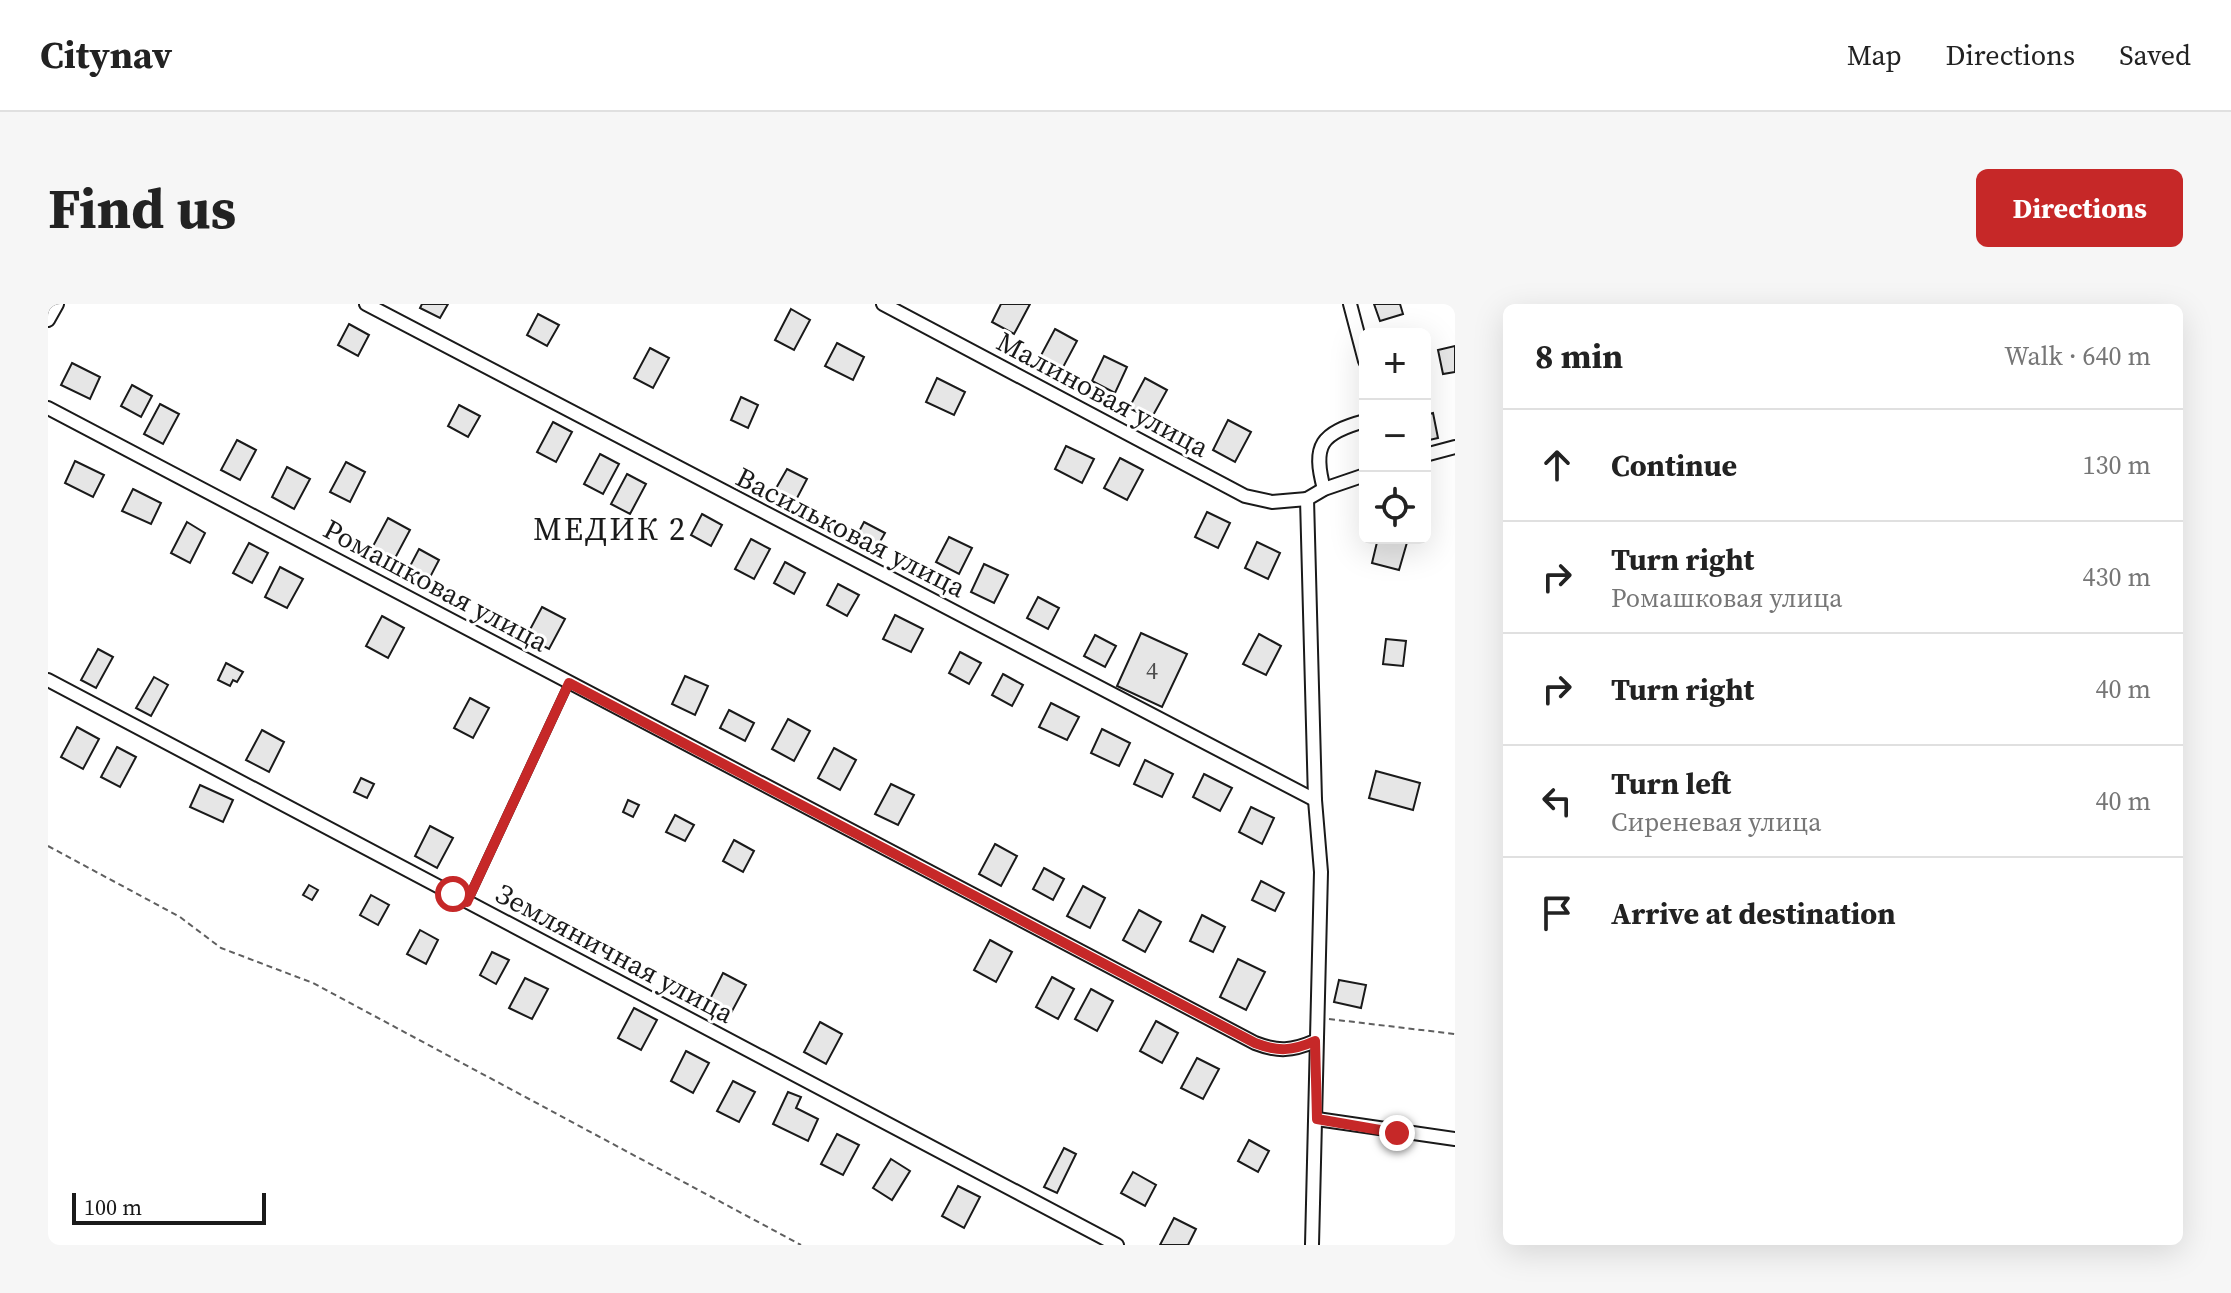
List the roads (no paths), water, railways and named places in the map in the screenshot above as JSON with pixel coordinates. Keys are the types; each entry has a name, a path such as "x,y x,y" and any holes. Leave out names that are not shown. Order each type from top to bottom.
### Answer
{"street":[{"path":"48,320 57,304"},
{"name":"Васильковая улица","path":"366,304 1315,800"},
{"name":"Малиновая улица","path":"883,304 1245,496 1272,502 1307,499"},
{"path":"1350,304 1359,338"},
{"name":"Ромашковая улица","path":"48,408 1255,1043 1276,1051 1297,1049 1315,1041"},
{"path":"1324,489 1316,460 1323,442 1338,428 1359,423"},
{"path":"1431,453 1455,447"},
{"path":"1312,1245 1321,872 1315,800 1307,499 1324,489 1359,477"},
{"name":"Земляничная улица","path":"48,680 1117,1245"},
{"path":"1317,1119 1455,1139"}],"lane":[{"path":"467,902 569,683"}],"district":[{"name":"МЕДИК 2","path":"610,529"}]}
